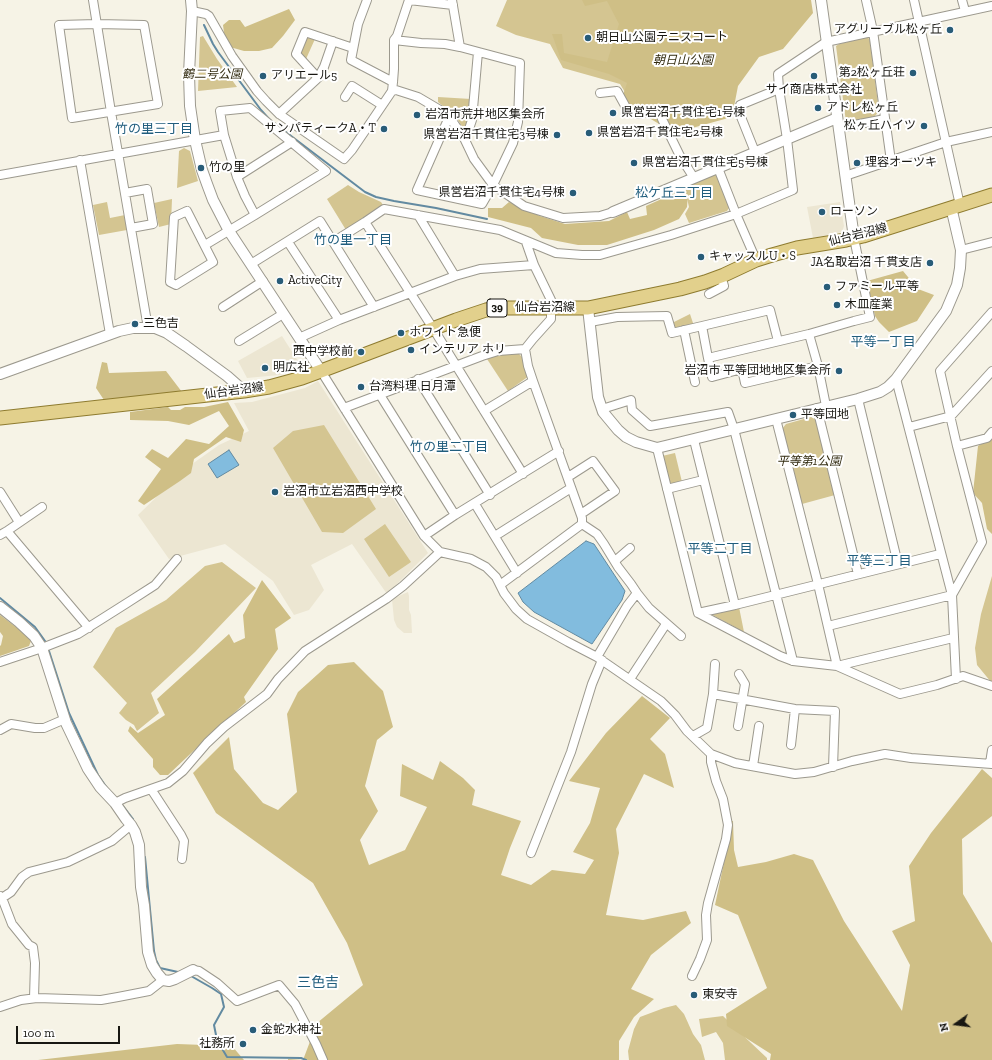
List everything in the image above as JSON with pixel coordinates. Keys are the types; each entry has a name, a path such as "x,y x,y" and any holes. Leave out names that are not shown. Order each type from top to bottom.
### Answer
{"main road":[{"name":"仙台岩沼線","path":"0,418 269,387 302,378 473,314 499,308 588,308 680,289 721,276 756,260 797,248 854,238 992,195"}],"street":[{"path":"93,0 148,328"},
{"path":"192,0 190,106 195,140 202,170 213,200 229,231 321,371 424,536 440,552 471,559 486,567 496,577 504,593 516,609 527,619 599,658 662,701 711,754 735,763 795,774 814,772 852,761 885,754 911,758 991,763 992,750"},
{"path":"367,0 358,24 351,60 394,82"},
{"path":"192,11 209,16 232,56 257,91 279,114 344,159 352,150 392,91 394,82 394,40 397,36 409,0 452,3 460,47"},
{"path":"708,358 809,334 870,317 854,238 821,0"},
{"path":"866,0 873,31 891,161"},
{"path":"880,392 888,388 946,310 957,285 960,268 961,250 946,142 914,0"},
{"path":"962,0 965,11"},
{"path":"333,242 384,208 500,230 526,242 556,253 600,255 671,235 736,214 793,190 778,74 826,42 992,6"},
{"path":"96,24 144,25 158,104 72,118 59,25 96,24"},
{"path":"318,78 296,54 305,32 353,48"},
{"path":"394,40 445,44 520,63 518,122 513,143 482,204 417,190 449,117"},
{"path":"279,114 318,78 324,67 333,41"},
{"path":"464,138 468,132 472,120 478,52"},
{"path":"345,97 352,86 382,105"},
{"path":"755,152 739,112 740,105 779,89"},
{"path":"392,91 396,90 418,97 435,106 449,117 464,138 474,159 493,185 524,206 563,218 600,216 613,212 787,139 838,123 885,119"},
{"path":"600,93 617,91 628,111 637,114 658,111"},
{"path":"205,245 229,231 255,215 326,171 250,108 220,111 224,135 237,177 255,215"},
{"path":"662,119 680,156 694,178"},
{"path":"845,176 946,142 992,132"},
{"path":"0,175 224,135"},
{"path":"237,177 292,142"},
{"path":"80,160 110,334"},
{"path":"718,168 756,260"},
{"path":"125,193 147,189 153,224 131,228"},
{"path":"187,211 205,245 214,262 176,285 170,282 174,217 187,211"},
{"path":"418,214 455,276"},
{"path":"251,264 320,221 374,307"},
{"path":"365,222 523,474"},
{"path":"288,242 339,320"},
{"path":"344,408 455,365 498,351 525,349 550,320 551,308 551,300 534,265 526,242"},
{"path":"961,250 992,242"},
{"path":"298,338 339,320 455,276 480,269 534,265"},
{"path":"709,294 724,286 721,276"},
{"path":"223,306 262,282"},
{"path":"588,308 598,397 602,409 608,419 626,437 636,442 656,448 858,399 880,392 893,390 898,393 901,399"},
{"path":"590,322 617,317 667,316 672,333 770,310 778,341"},
{"path":"828,626 952,595 982,542 957,446 940,371 992,312"},
{"path":"240,341 284,314"},
{"path":"702,326 712,377 742,369 745,383 818,366"},
{"path":"0,374 119,331 133,328 155,328 167,333 186,346 244,391"},
{"path":"684,330 695,382"},
{"path":"809,334 818,366 821,407 858,574"},
{"path":"525,349 532,381 559,451 581,514 582,524"},
{"path":"909,427 951,416 992,371"},
{"path":"896,378 940,554 952,595 956,679"},
{"path":"418,379 490,495"},
{"path":"484,411 532,381"},
{"path":"380,394 455,516"},
{"path":"858,399 898,564"},
{"path":"602,409 631,400 632,410 650,426 728,412 734,429 793,662"},
{"path":"776,419 818,584 837,666"},
{"path":"957,446 987,438 992,432"},
{"path":"694,440 735,605"},
{"path":"656,448 698,613 793,662 837,666 953,638"},
{"path":"424,536 559,451"},
{"path":"568,477 593,461 615,491 581,514"},
{"path":"666,489 704,480"},
{"path":"494,536 571,488"},
{"path":"0,492 19,522"},
{"path":"475,504 517,573"},
{"path":"42,507 3,533 88,628"},
{"path":"582,524 596,534 604,544 649,608 681,636"},
{"path":"500,586 582,524"},
{"path":"615,561 630,548"},
{"path":"115,803 151,788 168,783 183,771 207,743 224,727 266,694 278,679 305,652 404,586 440,552"},
{"path":"698,613 940,554"},
{"path":"0,662 78,634 155,585 177,560"},
{"path":"531,853 571,752 599,658 627,606 637,593"},
{"path":"0,607 34,636 42,648 65,719 88,769 100,787 115,803 131,825 139,845 141,887 148,952 152,965 157,973 164,980 169,981 193,970 199,971 237,1000 279,985 295,1004 323,1060"},
{"path":"630,679 666,624"},
{"path":"693,736 707,728 713,694 715,664"},
{"path":"837,666 900,694 963,676 992,686"},
{"path":"738,726 745,684 739,674"},
{"path":"713,694 795,709 835,711 832,767"},
{"path":"791,745 795,709"},
{"path":"0,730 11,724 44,728 65,719"},
{"path":"754,766 759,726"},
{"path":"692,976 707,940 706,915 708,903 726,838 728,825 723,800 711,762 711,754"},
{"path":"151,788 184,841 182,859"},
{"path":"34,998 35,963 33,947 29,945 12,924 1,897 11,892 22,877 29,872 68,862 112,841 131,825"},
{"path":"0,1006 34,998 101,1000 149,991 164,980"}],"shaded area":[{"path":"840,202 844,226 842,232 813,238 807,207"},
{"path":"282,336 303,369 279,375 247,378 238,361"},
{"name":"岩沼市立岩沼西中学校","path":"318,381 428,553 387,594 352,544 311,565 324,590 309,610 294,615 273,581 225,544 169,559 138,515 185,469 219,445 249,431 234,403 252,402 305,388"},
{"path":"408,592 412,633 404,633 397,627 394,620 392,599"}],"green space":[{"path":"507,0 687,0 631,102 620,84 563,68 550,44 516,35 496,26"},
{"name":"朝日山公園","path":"582,0 811,0 813,13 783,49 759,57 738,86 732,117 674,133 621,101 627,83 609,74 561,60 552,34 562,34 564,53 607,62 619,24 607,1 585,6"},
{"path":"289,9 295,20 272,48 259,51 244,51 230,47 225,40 223,25 229,20 240,20 245,27"},
{"name":"鶴二号公園","path":"203,36 237,87 198,91 200,37"},
{"path":"310,37 315,39 306,59 301,54 305,39"},
{"path":"868,37 870,41 879,111 875,116 850,123 846,122 836,46"},
{"path":"438,97 471,99 470,116 467,126 462,127 458,120 438,102"},
{"path":"184,148 190,151 198,181 177,188 179,151"},
{"path":"716,174 731,205 727,211 689,223 685,214 689,207 684,186 708,175"},
{"path":"348,185 381,202 383,205 371,215 346,230 327,199"},
{"path":"686,188 688,193 687,207 679,219 654,230 607,245 578,245 542,238 531,228 488,217 488,208 502,208 509,202 540,216 565,224 609,221 627,212 630,219 647,215 646,206"},
{"path":"172,199 171,224 159,227 154,203"},
{"path":"107,202 110,218 125,215 127,230 99,235 93,205"},
{"path":"903,271 918,289 934,295 917,321 889,332 875,316 867,281"},
{"path":"690,314 694,326 674,331 672,323"},
{"path":"517,352 525,360 529,376 508,391 487,359 500,354"},
{"path":"102,362 107,363 109,373 166,371 182,392 104,400 96,388"},
{"path":"228,402 244,430 241,442 226,437 194,459 191,473 180,481 144,505 138,501 161,469 145,457 152,449 168,458 186,439 209,444 229,426 219,411 189,425 168,421 130,420 130,412 168,407 171,410 180,410 185,407 204,407"},
{"name":"平等第1公園","path":"811,417 816,420 835,495 802,504 782,429 786,424"},
{"path":"324,425 376,509 343,533 322,532 273,448 293,431"},
{"path":"992,437 992,534 987,529 982,503 973,493 978,446"},
{"path":"675,453 682,482 668,486 662,456"},
{"path":"385,524 411,562 389,577 364,539"},
{"path":"222,562 256,588 195,652 151,693 159,713 137,731 134,725 119,713 127,703 93,667 116,628 166,600 205,566"},
{"path":"992,576 991,682 977,665 975,648 981,614"},
{"path":"262,580 291,618 275,629 278,649 244,697 246,702 168,775 160,775 153,767 153,759 128,731 130,726 138,733 165,715 157,699 229,634 234,643 245,638 243,615"},
{"path":"739,607 744,632 709,613"},
{"path":"0,615 20,630 31,641 29,646 0,656 0,646 3,636 0,632"},
{"path":"354,662 383,691 393,727 377,740 365,786 378,811 360,840 369,865 405,850 427,807 400,796 402,764 433,780 440,761 463,778 475,790 472,805 521,821 501,875 531,885 552,870 585,874 594,860 573,852 590,823 600,788 569,781 606,733 642,696 670,718 650,739 665,754 674,788 644,774 616,829 619,853 606,915 643,920 686,911 691,923 651,955 631,989 654,999 634,1017 619,1041 619,1060 303,1060 317,1023 363,985 347,943 313,883 216,813 193,773 229,737 234,769 263,803 278,810 297,792 287,714 298,692 328,665"},
{"path":"982,769 992,778 992,816 962,839 963,894 992,943 992,1060 770,1060 771,1054 727,1026 726,1014 767,988 738,915 715,905 730,834 731,821 733,821 734,850 738,867 766,862 794,854 813,860 844,921 902,1011 910,965 892,931 915,921 909,866 931,833"},
{"path":"676,1005 684,1014 693,1034 701,1045 705,1060 629,1060 628,1051 634,1029 640,1017"},
{"path":"723,1016 767,1058 767,1060 725,1060 723,1043 716,1032 702,1037 699,1019"},
{"path":"177,1044 232,1046 244,1060 38,1060"}],"water":[{"path":"229,450 239,465 217,478 208,464"},
{"path":"586,541 594,544 625,591 622,600 592,644 534,612 523,602 518,593"}],"waterway":[{"path":"204,25 218,52 270,120 365,192 376,197 394,201 487,219"},
{"path":"0,598 35,627 45,641"},
{"path":"49,651 69,713 98,775 107,788"},
{"path":"123,806 133,819"},
{"path":"145,857 156,960 160,968 178,972"},
{"path":"191,976 221,994 224,1007 214,1025 217,1040 227,1057 301,1058 306,1060"}],"place":[{"name":"アグリーブル松ヶ丘","path":"950,30"},
{"name":"朝日山公園テニスコート","path":"588,38"},
{"name":"第2松ヶ丘荘","path":"913,73"},
{"name":"アリエール5","path":"263,76"},
{"name":"サイ商店株式会社","path":"814,76"},
{"name":"アドレ松ヶ丘","path":"818,108"},
{"name":"県営岩沼千貫住宅1号棟","path":"613,113"},
{"name":"岩沼市荒井地区集会所","path":"417,115"},
{"name":"松ヶ丘ハイツ","path":"924,126"},
{"name":"サンパティークA・T","path":"384,129"},
{"name":"県営岩沼千貫住宅2号棟","path":"589,133"},
{"name":"県営岩沼千貫住宅3号棟","path":"557,135"},
{"name":"県営岩沼千貫住宅5号棟","path":"634,163"},
{"name":"理容オーツキ","path":"857,163"},
{"name":"竹の里","path":"201,168"},
{"name":"県営岩沼千貫住宅4号棟","path":"573,193"},
{"name":"ローソン","path":"822,212"},
{"name":"キャッスルU・S","path":"701,257"},
{"name":"JA名取岩沼 千貫支店","path":"930,263"},
{"name":"ActiveCity","path":"280,281"},
{"name":"ファミール平等","path":"827,287"},
{"name":"木皿産業","path":"837,305"},
{"name":"三色吉","path":"135,324"},
{"name":"ホワイト急便","path":"401,333"},
{"name":"インテリア ホリ","path":"411,350"},
{"name":"西中学校前","path":"361,352"},
{"name":"明広社","path":"265,368"},
{"name":"岩沼市 平等団地地区集会所","path":"839,371"},
{"name":"台湾料理 日月潭","path":"361,387"},
{"name":"平等団地","path":"793,415"},
{"name":"岩沼市立岩沼西中学校","path":"275,492"},
{"name":"東安寺","path":"694,995"},
{"name":"金蛇水神社","path":"253,1030"},
{"name":"社務所","path":"243,1044"}],"district":[{"name":"竹の里三丁目","path":"154,129"},
{"name":"松ケ丘三丁目","path":"674,193"},
{"name":"竹の里一丁目","path":"353,240"},
{"name":"平等一丁目","path":"883,342"},
{"name":"竹の里二丁目","path":"449,447"},
{"name":"平等二丁目","path":"720,549"},
{"name":"平等三丁目","path":"879,561"},
{"name":"三色吉","path":"318,983"}]}
